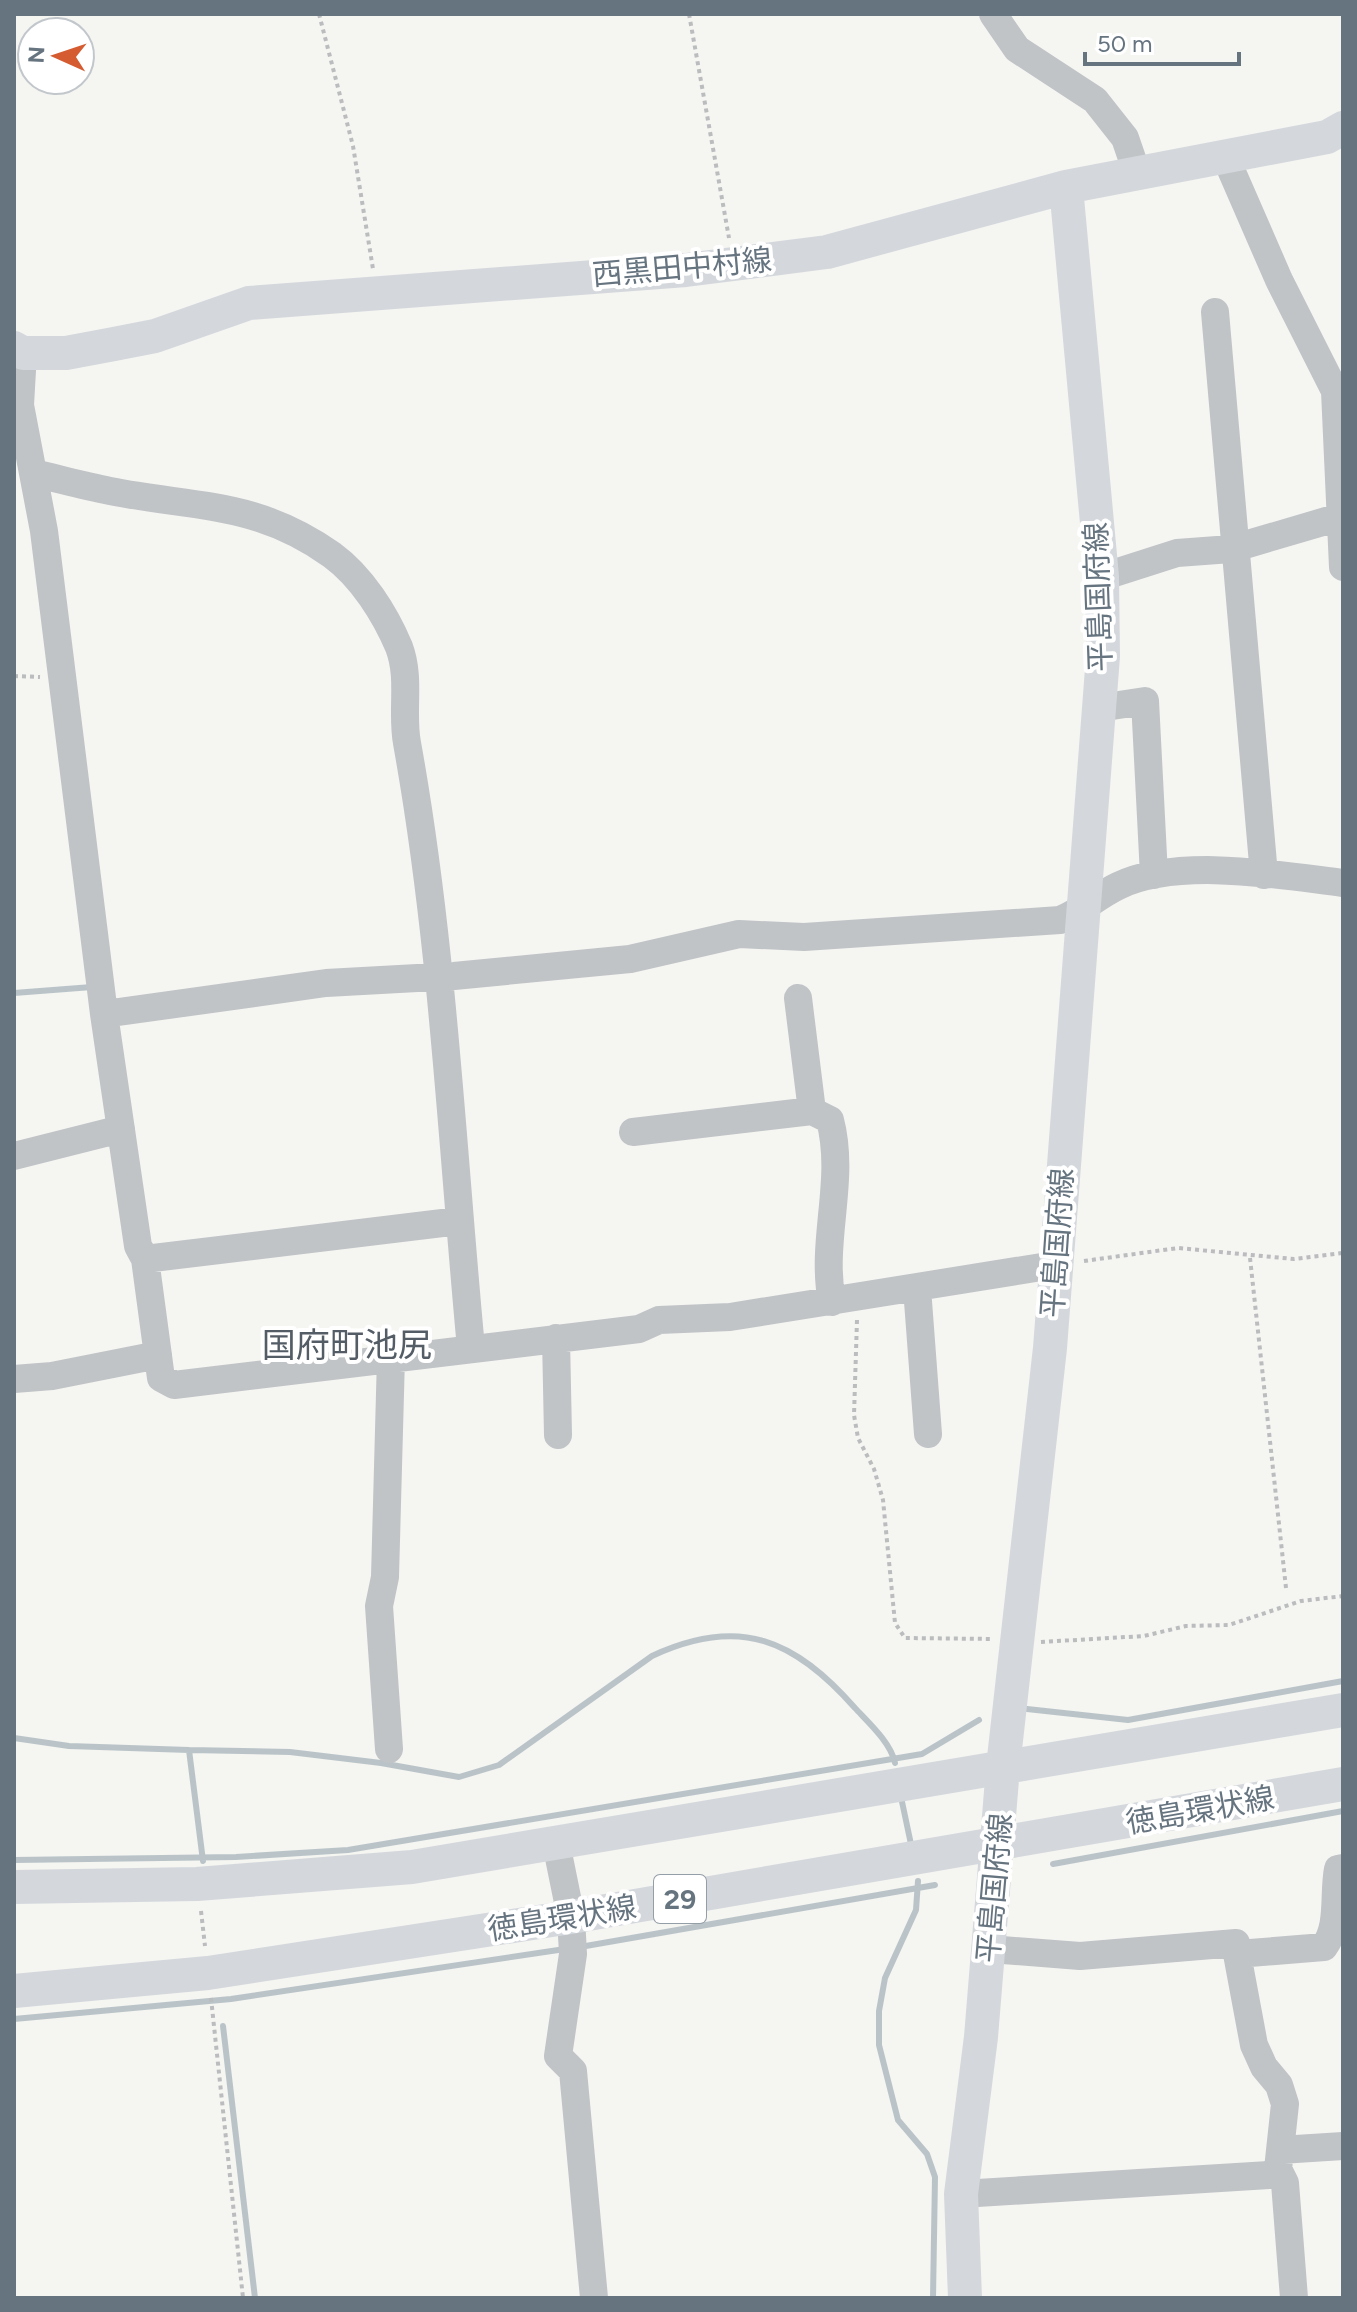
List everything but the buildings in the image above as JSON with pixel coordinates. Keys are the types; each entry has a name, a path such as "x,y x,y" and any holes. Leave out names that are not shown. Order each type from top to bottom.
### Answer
{"main road":[{"name":"西黒田中村線","path":"18,350 66,353 155,336 249,303 571,276 610,277 827,252 1066,187 1327,137 1343,128"},
{"name":"平島国府線","path":"965,2298 961,2194 990,1949 1003,1767 1050,1348 1103,656 1102,577 1066,187"},
{"path":"14,1887 197,1884 366,1872 556,1843 1343,1710"},
{"name":"徳島環状線","path":"14,1991 572,1937 999,1846 1343,1784"}],"street":[{"path":"993,14 1017,49 1095,100 1125,138 1137,173"},
{"path":"1225,156 1279,280 1335,391 1343,567"},
{"path":"1215,312 1264,875"},
{"path":"18,350 20,405 64,677 104,1014 138,1246 145,1259 161,1378 174,1385 639,1329 659,1320 730,1317 1054,1265"},
{"path":"33,473 110,491 251,513 288,527 335,557 364,585 399,648 407,688 405,732 425,843 471,1348"},
{"path":"1102,577 1177,553 1237,547 1342,516"},
{"path":"1099,708 1145,701 1154,875"},
{"path":"104,1014 326,983 630,959 739,934 804,937 1060,920 1083,911 1117,886 1154,875 1184,871 1343,883"},
{"path":"798,998 812,1111"},
{"path":"633,1132 812,1111 830,1120 836,1143 837,1186 827,1248 832,1302"},
{"path":"14,1156 121,1129"},
{"path":"145,1259 459,1221"},
{"path":"917,1288 934,1415"},
{"path":"556,1338 558,1435"},
{"path":"14,1379 52,1376 158,1355"},
{"path":"389,1749 379,1606 385,1577 391,1357"},
{"path":"556,1843 572,1937 558,2056 573,2071 594,2298"},
{"path":"1237,1954 1324,1947 1333,1935 1335,1887 1338,1869 1343,1868"},
{"path":"990,1949 1080,1956 1236,1943 1254,2045 1264,2067 1279,2085 1285,2104 1279,2160 1285,2183 1294,2298"},
{"path":"961,2194 1269,2175 1279,2160 1343,2146"}],"path":[{"path":"319,14 353,146 369,228 375,292"},
{"path":"689,14 733,264"},
{"path":"1054,1265 1178,1248 1250,1258 1294,1259 1343,1253"},
{"path":"1250,1258 1286,1588"},
{"path":"197,1884 208,1973"},
{"path":"212,2007 243,2298"}],"waterway":[{"path":"14,993 92,987"},
{"path":"189,1750 290,1752 381,1763 459,1777 499,1765 652,1656 712,1637 739,1637 764,1641 810,1665 879,1734 895,1763"},
{"path":"1027,1709 1128,1720 1343,1681"},
{"path":"14,1860 236,1857 348,1850 922,1754 979,1720"},
{"path":"14,1738 69,1746 189,1750 203,1861"},
{"path":"901,1797 912,1849"},
{"path":"1053,1864 1343,1811"},
{"path":"918,1881 916,1910 885,1978 879,2011 879,2045 898,2120 927,2154 935,2177 933,2298"},
{"path":"580,1947 935,1885"},
{"path":"14,2019 231,1999 565,1949"},
{"path":"223,2026 255,2298"}],"district":[{"name":"国府町池尻","path":"347,1345"}]}
